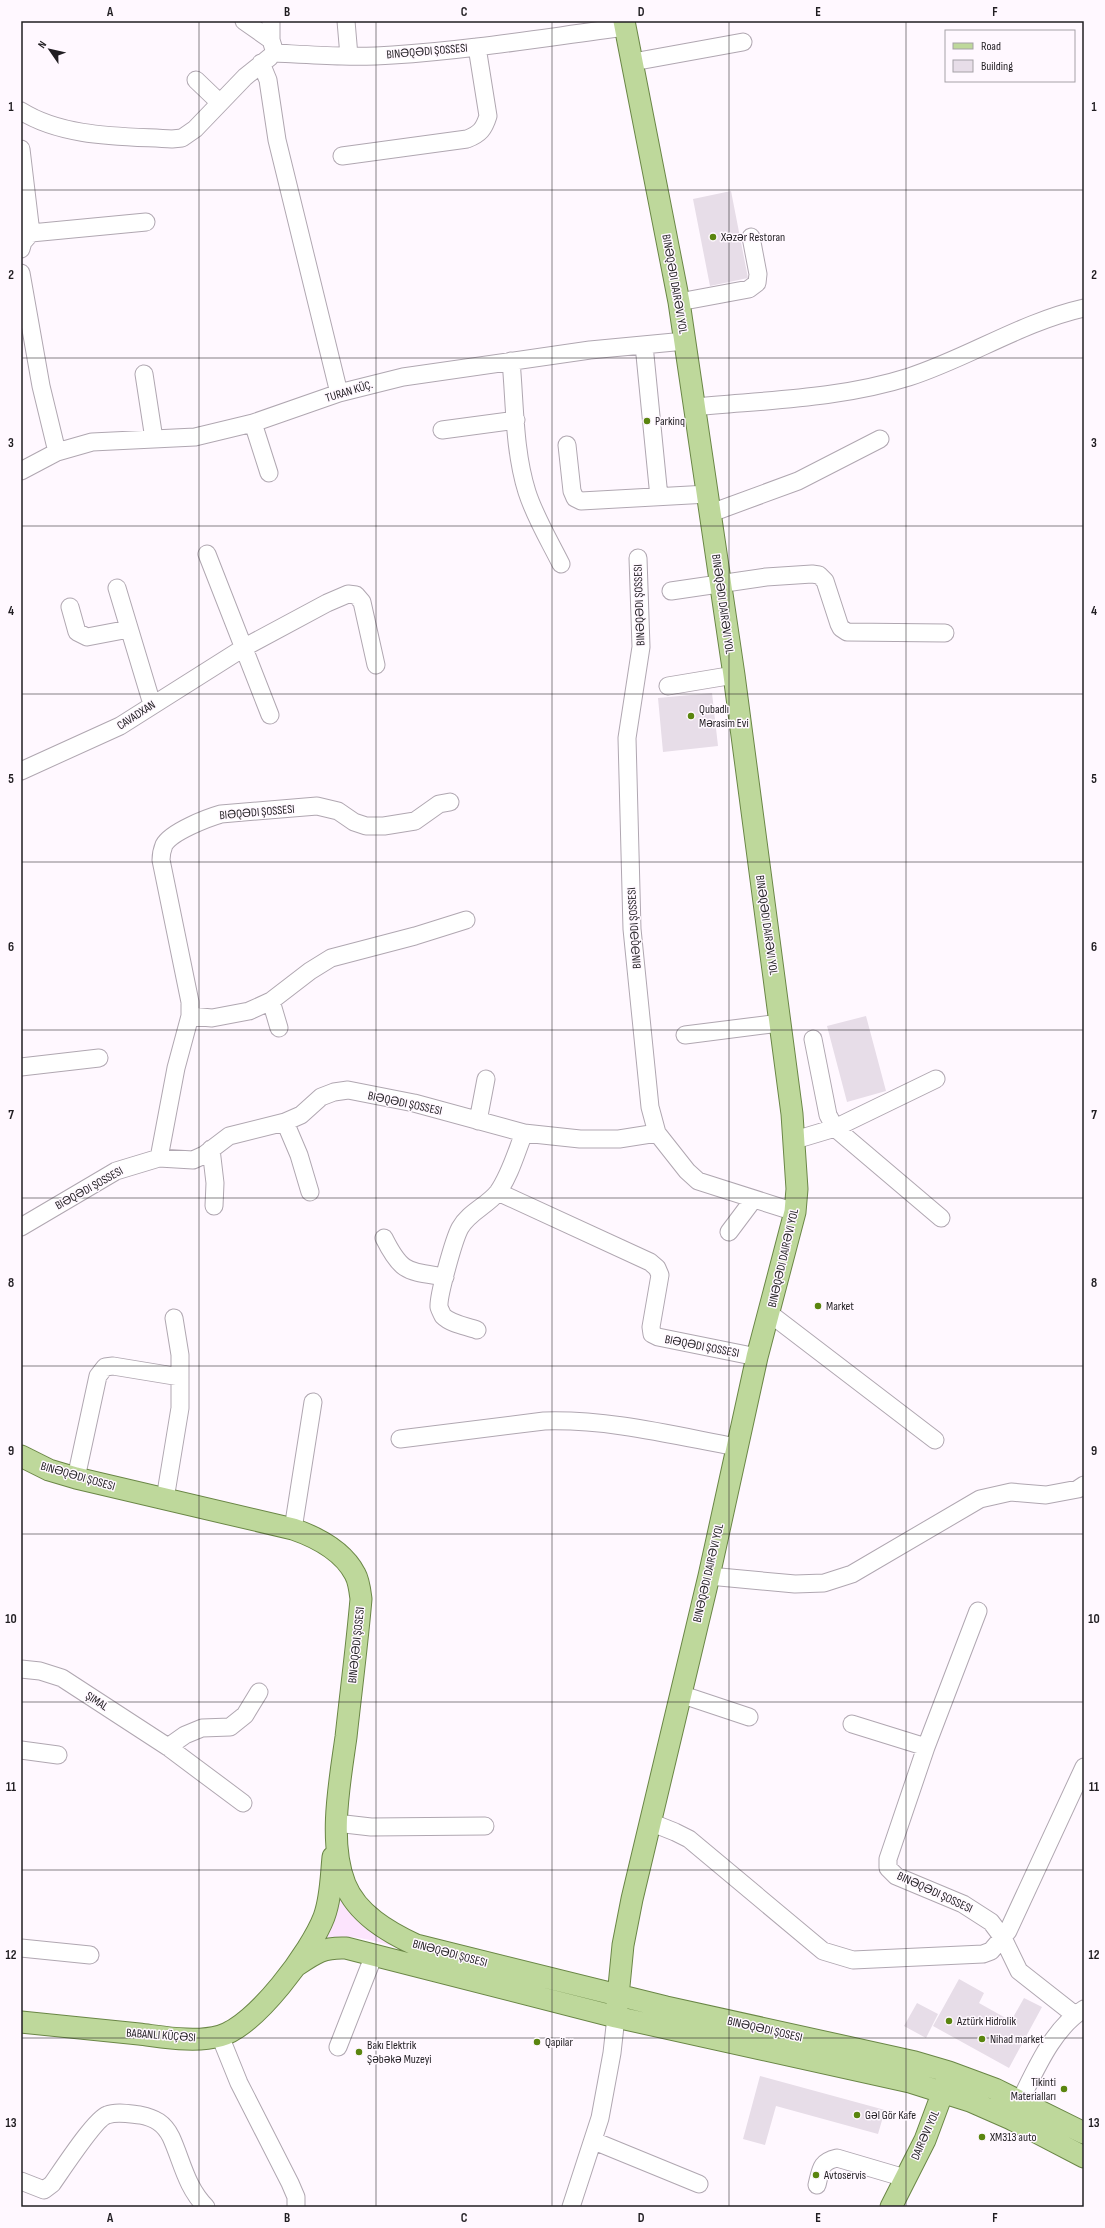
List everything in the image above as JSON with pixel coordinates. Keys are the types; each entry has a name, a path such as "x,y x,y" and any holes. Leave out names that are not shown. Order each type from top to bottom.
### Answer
{"main road":[{"name":"BINƏQƏDI DAIRƏVI YOL","path":"616,2017 625,1937 650,1822 709,1576 736,1447 757,1357 795,1212 797,1189 795,1140 780,1023 734,675 695,407 679,302 625,24"},
{"name":"BINƏQƏDI ŞOSESI","path":"21,1456 49,1470 76,1478 293,1529 326,1544 344,1559 356,1575 361,1599 336,1823 340,1867 345,1884 352,1898 369,1916 397,1937 416,1945 618,1995 949,2072 978,2082 1084,2133"},
{"path":"21,2022 178,2038 220,2036 252,2016 296,1966 324,1917 328,1903 336,1823"},
{"name":"BINƏQƏDI ŞOSESI","path":"296,1966 318,1951 331,1947 346,1948 616,2017 910,2082 944,2091 1011,2119 1084,2157"},
{"name":"DAIRƏVI YOL","path":"905,2178 925,2140 944,2091 949,2072"},
{"path":"891,2207 905,2178"}],"street":[{"path":"244,21 269,52"},
{"path":"271,21 268,80 277,140 339,393"},
{"path":"346,21 349,56"},
{"name":"BINƏQƏDI ŞOSSESI","path":"269,52 349,56 393,55 477,47 625,24"},
{"path":"633,62 743,42"},
{"path":"342,156 468,139 478,135 484,127 488,116 477,47"},
{"path":"21,111 36,121 53,127 109,135 172,139 182,138 195,128 269,52"},
{"path":"196,80 219,102"},
{"path":"21,149 31,233"},
{"path":"21,249 23,242 31,233 146,222"},
{"path":"679,302 749,289 757,283 758,274 751,237"},
{"path":"21,273 41,386 57,452"},
{"path":"695,407 822,396 909,377 1056,314 1084,308"},
{"name":"TURAN KÜÇ.","path":"21,471 57,452 92,442 195,436 253,423 339,393 403,377 511,361 685,341"},
{"path":"644,345 659,497"},
{"path":"511,361 520,463 527,492 540,525 561,564"},
{"path":"144,374 154,439"},
{"path":"442,430 516,420"},
{"path":"253,423 268,473"},
{"path":"567,445 572,491 575,498 581,501 659,497 709,504 798,481 880,439"},
{"path":"207,554 270,715"},
{"name":"BINƏQƏDI ŞOSSESI","path":"638,558 641,647 627,738 632,929 650,1107 657,1133 687,1171 698,1181 753,1200 795,1212"},
{"path":"671,591 766,577 812,574 819,575 825,581 839,624 841,628 847,632 945,633"},
{"path":"117,588 152,704"},
{"name":"CAVADXAN","path":"21,771 101,736 244,647 327,603 348,594 356,595 362,602 376,665"},
{"path":"70,607 77,632 87,637 129,629"},
{"path":"668,686 734,675"},
{"name":"BIƏQƏDI ŞOSSESI","path":"160,1158 176,1068 190,1016 189,994 162,860 163,848 169,838 206,818 221,814 317,806 338,811 354,822 366,826 384,826 415,821 439,804 450,802"},
{"path":"190,1016 212,1018 231,1016 249,1011 271,1001 310,971 331,958 416,936 466,920"},
{"path":"271,1001 279,1028"},
{"path":"685,1035 780,1023"},
{"path":"813,1039 828,1115 835,1128 941,1218"},
{"path":"21,1066 99,1058"},
{"path":"478,1121 486,1079"},
{"path":"795,1140 835,1128 936,1079"},
{"name":"BIƏQƏDI ŞOSSESI","path":"21,1227 116,1171 160,1158 193,1160 204,1156 229,1136 284,1122 301,1115 320,1097 334,1092 348,1090 414,1103 524,1133 580,1139 619,1139 657,1133"},
{"path":"284,1122 299,1155 310,1192"},
{"path":"476,1330 451,1322 443,1315 439,1308 445,1278 460,1228 471,1214 483,1206 498,1192 512,1165 524,1133"},
{"path":"211,1149 215,1183 214,1206"},
{"name":"BIƏQƏDI ŞOSSESI","path":"498,1192 650,1262 657,1268 660,1275 651,1327 652,1334 658,1337 757,1357"},
{"path":"729,1232 753,1200"},
{"path":"384,1238 394,1259 406,1269 445,1278"},
{"path":"769,1313 935,1440"},
{"path":"165,1499 180,1408 180,1355 174,1318"},
{"path":"76,1478 98,1376 104,1367 113,1366 180,1377"},
{"path":"293,1529 313,1402"},
{"path":"400,1439 544,1421 566,1420 596,1421 736,1447"},
{"path":"709,1576 795,1584 824,1583 852,1574 980,1499 1011,1492 1046,1495 1078,1488 1084,1485"},
{"name":"BINƏQƏDI ŞOSSESI","path":"978,1611 926,1747 888,1859 888,1868 896,1876 979,1913 991,1922 1004,1938 1019,1971 1080,2012 1054,2040 1020,2101"},
{"name":"ŞIMAL","path":"21,1669 62,1678 168,1747 243,1803"},
{"path":"168,1747 185,1735 202,1728 230,1727 245,1715 260,1692"},
{"path":"680,1694 749,1717"},
{"path":"852,1724 926,1747"},
{"path":"21,1750 58,1755"},
{"path":"650,1822 675,1832 689,1840 823,1951 853,1960 983,1954 991,1951 1004,1938 1084,1767"},
{"path":"336,1823 371,1827 484,1826"},
{"path":"21,1948 90,1955"},
{"path":"338,2047 374,1955"},
{"path":"571,2207 594,2141 606,2091 616,2017"},
{"path":"220,2036 239,2083 290,2183 296,2197 296,2207"},
{"path":"21,2181 44,2190 52,2184 100,2120 106,2115 116,2113 141,2116 155,2118 164,2125 187,2180 196,2196 206,2207"},
{"path":"594,2141 699,2184"},
{"path":"817,2185 822,2166 827,2160 837,2158 905,2178"}],"shaded area":[{"path":"336,1892 350,1912 368,1928 410,1952 377,1942 357,1938 336,1937 324,1939"}],"building":[{"path":"731,191 748,278 710,286 693,199"},
{"path":"712,693 718,746 663,752 658,698"},
{"path":"866,1016 886,1091 847,1102 827,1026"},
{"path":"959,1979 984,1993 979,2003 1011,2021 1024,1998 1042,2007 1009,2068 933,2026"},
{"path":"917,2003 938,2014 926,2038 904,2026"},
{"path":"760,2076 885,2110 878,2134 776,2106 765,2145 743,2139"}],"place":[{"name":"Xəzər Restoran","path":"713,237"},
{"name":"Parkinq","path":"647,421"},
{"name":"Qubadlı Mərasim Evi","path":"691,716"},
{"name":"Market","path":"818,1306"},
{"name":"Aztürk Hidrolik","path":"949,2021"},
{"name":"Nihad market","path":"982,2039"},
{"name":"Qapilar","path":"537,2042"},
{"name":"Bakı Elektrik Şəbəkə Muzeyi","path":"359,2052"},
{"name":"Tikinti Materialları","path":"1064,2089"},
{"name":"Gəl Gör Kafe","path":"857,2115"},
{"name":"XM313 auto","path":"982,2137"},
{"name":"Avtoservis","path":"816,2175"}]}
